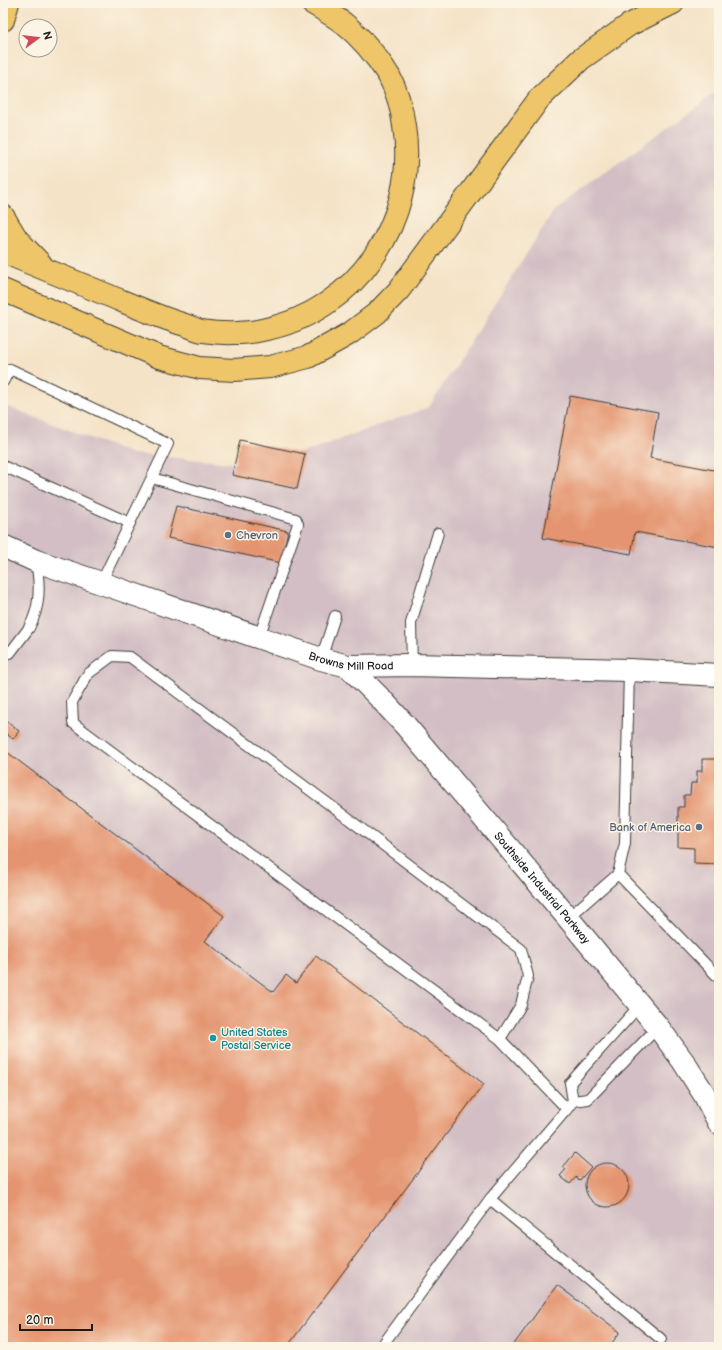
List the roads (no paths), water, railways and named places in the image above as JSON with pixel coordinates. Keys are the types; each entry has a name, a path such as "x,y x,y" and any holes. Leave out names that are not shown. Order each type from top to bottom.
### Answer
{"main road":[{"path":"3,20 8,3"},
{"path":"3,252 168,320 202,331 232,333 262,330 296,321 330,302 359,276 382,245 398,211 406,178 408,146 402,109 389,77 368,47 342,22 312,3"},
{"path":"3,290 159,357 200,368 234,370 270,367 308,356 349,334 377,313 399,290 539,100 555,84 581,59 629,25 673,3"},
{"path":"3,216 17,239 37,262 48,270"}],"street":[{"name":"Browns Mill Road","path":"3,546 36,561 101,584 321,659 348,666 412,665 629,670 719,676"},
{"name":"Southside Industrial Parkway","path":"348,666 381,698 405,725 640,1005 683,1062 704,1094 719,1123"}],"lane":[{"path":"3,382 10,369 168,444 101,584"},
{"path":"3,466 130,523"},
{"path":"152,478 296,519 298,524 259,638"},
{"path":"412,665 411,623 438,533"},
{"path":"10,653 29,627 39,600 39,580 36,561"},
{"path":"321,659 335,616"},
{"path":"500,1039 521,1004 528,976 521,949 130,657 112,656 88,674 72,702 73,722 500,1039 570,1105"},
{"path":"568,918 618,874 625,843 629,670"},
{"path":"618,874 719,978"},
{"path":"570,1105 570,1083 640,1005"},
{"path":"381,1347 490,1199 570,1105 588,1099 658,1028"},
{"path":"490,1199 660,1338"}],"place":[{"name":"Chevron","path":"228,535"},
{"name":"Bank of America","path":"699,827"},
{"name":"United States Postal Service","path":"213,1038"}]}
